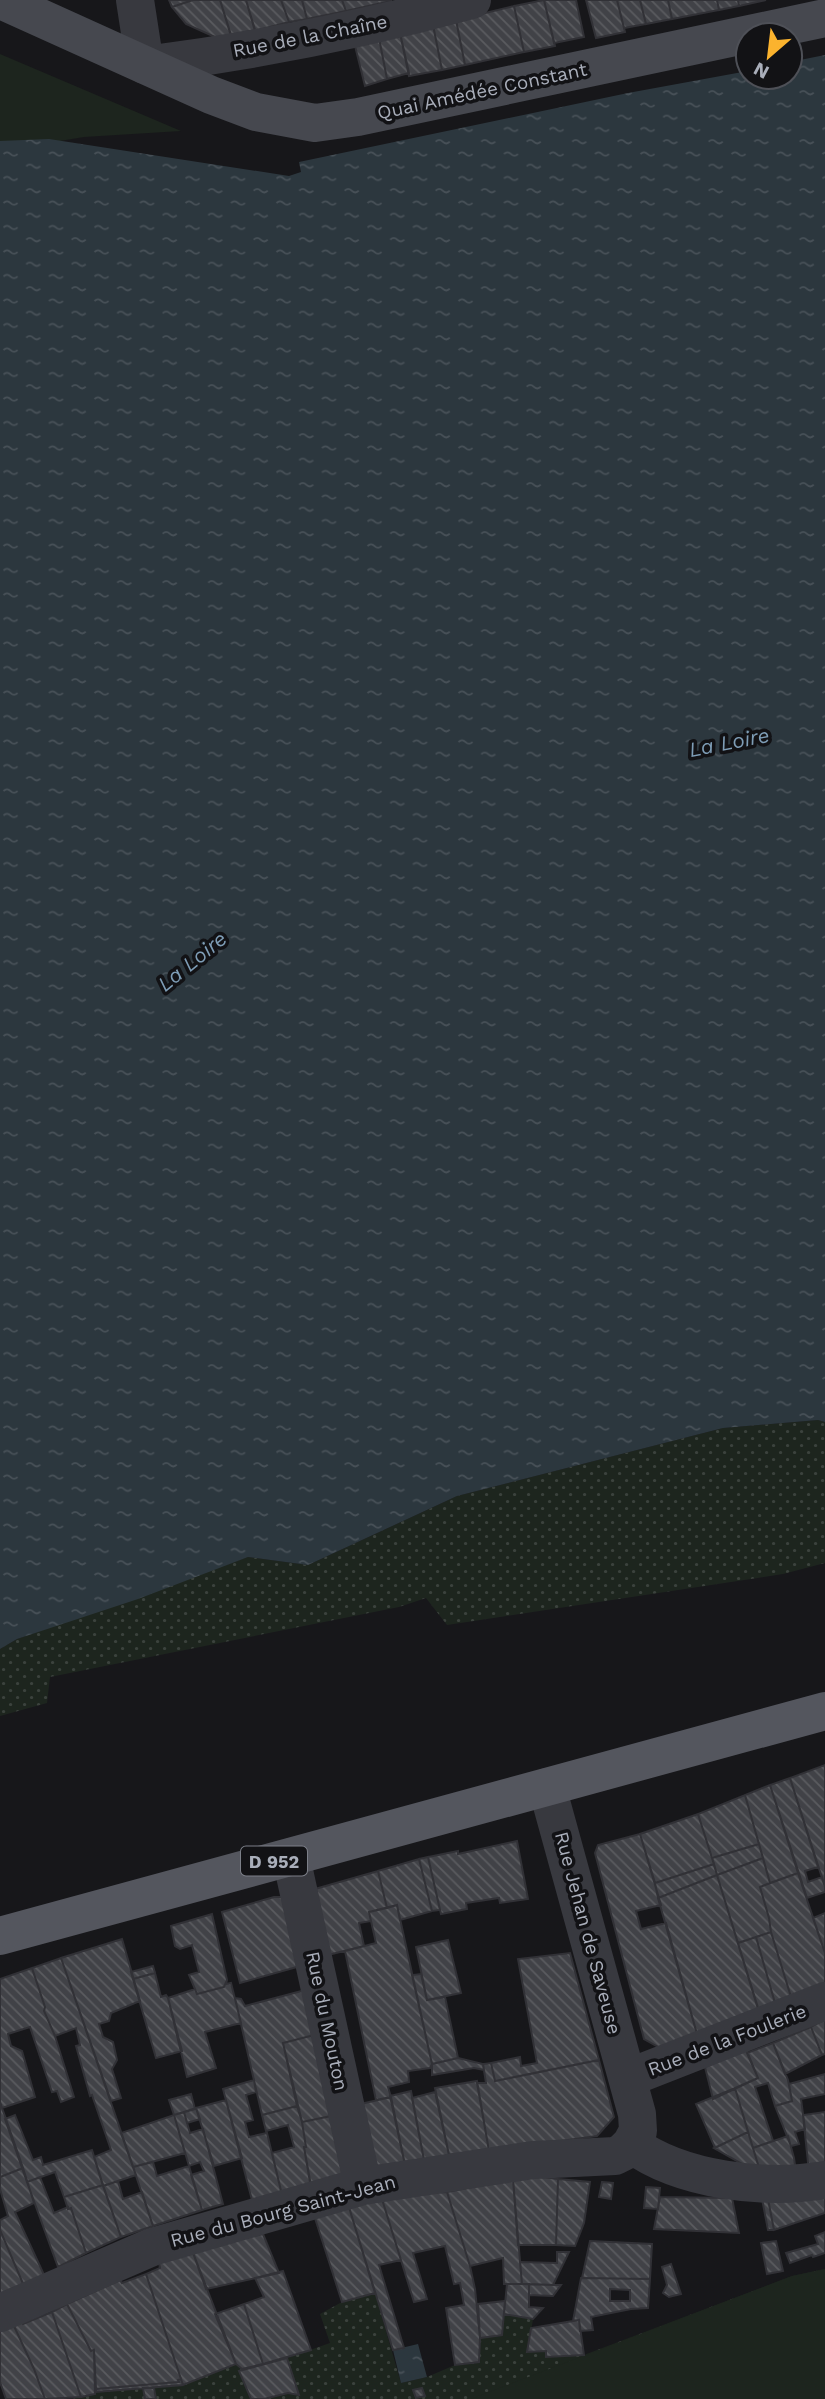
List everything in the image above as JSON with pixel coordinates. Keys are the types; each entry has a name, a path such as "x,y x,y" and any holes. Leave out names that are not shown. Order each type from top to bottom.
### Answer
{"main road":[{"name":"Quai Amédée Constant","path":"1,0 211,95 256,112 315,123 358,117 825,18"},
{"name":"D 952","path":"0,1936 825,1711"}],"street":[{"path":"135,0 145,65"},
{"name":"Rue de la Chaîne","path":"145,65 291,41 472,0"},
{"name":"Rue Jehan de Saveuse","path":"547,1787 628,2078"},
{"name":"Rue du Mouton","path":"291,1857 363,2186"},
{"name":"Rue de la Foulerie","path":"628,2078 825,2001"},
{"path":"628,2078 638,2131 631,2144 645,2155 679,2170 762,2184 825,2180"},
{"name":"Rue du Bourg Saint-Jean","path":"0,2313 152,2247 363,2186 533,2160 615,2156 631,2144"}],"shaded area":[{"path":"0,54 181,131 84,137 0,151"},
{"path":"818,1420 825,1422 825,1563 783,1574 447,1625 426,1598 399,1607 50,1677 47,1703 0,1716 0,1649 17,1639 248,1557 308,1565 457,1496 723,1428"},
{"path":"825,2269 523,2399 264,2399 288,2393 299,2395 287,2358 330,2343 320,2314 342,2302 375,2293 401,2383 427,2377 455,2365 479,2362 480,2338 502,2335 504,2314 533,2319 528,2352 546,2351 546,2357 584,2355 792,2276"},
{"path":"825,2269 825,2399 471,2399 792,2276"},
{"path":"236,2364 242,2369 239,2371 251,2399 156,2399 154,2388 183,2385"},
{"path":"143,2388 145,2399 72,2399 96,2392"}],"water":[{"name":"La Loire","path":"825,55 825,1422 818,1420 723,1428 457,1496 308,1565 248,1557 138,1599 17,1639 0,1649 0,141 49,139 289,176 301,172 299,162 734,74 734,91 804,91 804,59"},
{"path":"418,2344 427,2377 401,2383 393,2350"}],"building":[{"path":"169,0 193,0 172,7"},
{"path":"193,0 220,0 231,36 217,38 186,24 172,7"},
{"path":"220,0 246,0 255,30 231,35"},
{"path":"246,0 281,0 289,22 255,31"},
{"path":"281,0 302,0 307,19 289,22"},
{"path":"302,0 342,0 346,11 307,19"},
{"path":"342,0 391,0 391,1 346,11"},
{"path":"544,0 576,0 584,37 554,43"},
{"path":"544,0 555,46 524,52 514,6"},
{"path":"586,0 617,0 625,32 596,38"},
{"path":"617,0 640,0 646,24 624,28"},
{"path":"640,0 668,0 672,19 646,24"},
{"path":"668,0 717,0 719,10 672,19"},
{"path":"717,0 738,0 739,6 719,10"},
{"path":"738,0 766,0 739,6"},
{"path":"514,6 524,52 465,65 456,20"},
{"path":"456,20 465,65 442,70 433,25"},
{"path":"433,25 442,70 409,76 400,33"},
{"path":"400,33 409,73 387,79 379,38"},
{"path":"379,38 387,79 365,86 355,46"},
{"path":"825,1765 825,1884 824,1884 790,1778"},
{"path":"790,1778 818,1867 805,1871 808,1882 822,1877 825,1887 825,1892 807,1898 770,1785"},
{"path":"770,1785 798,1873 770,1883 745,1795"},
{"path":"745,1795 759,1844 712,1858 698,1814"},
{"path":"698,1814 714,1864 655,1883 640,1834"},
{"path":"640,1834 661,1905 636,1911 641,1929 666,1923 697,2034 660,2048 644,2039 595,1853 598,1845"},
{"path":"517,1841 528,1899 500,1903 499,1898 466,1903 467,1909 441,1914 428,1857 458,1851 458,1854"},
{"path":"759,1844 763,1858 717,1875 712,1858"},
{"path":"428,1857 440,1910 432,1911 419,1859"},
{"path":"763,1858 770,1883 760,1887 771,1932 738,1943 717,1875"},
{"path":"419,1859 432,1911 400,1920 397,1905 387,1908 378,1871"},
{"path":"714,1864 717,1875 658,1898 655,1883"},
{"path":"378,1871 387,1908 369,1912 371,1921 359,1923 364,1946 328,1955 308,1891"},
{"path":"798,1873 825,1953 825,1983 791,1997 760,1887"},
{"path":"717,1875 758,2009 697,2034 658,1898"},
{"path":"274,1897 283,1897 304,1965 240,1983 222,1912"},
{"path":"397,1905 432,2064 430,2068 408,2071 409,2082 388,2087 391,2097 376,2100 345,1951 376,1943 369,1912"},
{"path":"825,1913 825,1953 813,1918"},
{"path":"212,1914 227,1980 224,1987 197,1994 189,1975 199,1972 192,1945 180,1949 175,1946 171,1926"},
{"path":"771,1932 791,1997 775,2003 756,1937"},
{"path":"756,1937 775,2003 759,2011 738,1943"},
{"path":"122,1939 140,2001 111,2013 109,2021 99,2024 103,2037 113,2042 117,2060 112,2069 121,2098 111,2101 61,1958"},
{"path":"448,1940 461,1993 427,2000 416,1947"},
{"path":"570,1953 599,2060 495,2081 491,2063 520,2057 521,2066 537,2063 518,1959"},
{"path":"61,1958 136,2175 103,2186 94,2157 111,2150 92,2095 90,2096 76,2046 80,2045 76,2028 55,2036 44,2011 32,1968"},
{"path":"153,1966 155,1973 133,1979 131,1972"},
{"path":"32,1968 74,2097 61,2102 57,2091 52,2092 30,2027 8,2034 11,2046 22,2051 35,2097 2,2108 0,1979"},
{"path":"155,1973 161,1997 166,1995 168,1998 182,2051 156,2058 133,1979"},
{"path":"421,1974 427,2000 445,1997 458,2058 432,2064 412,1975"},
{"path":"227,1980 226,1984 231,1983 241,2023 205,2032 216,2068 187,2077 168,1998 195,1989 197,1994 224,1987"},
{"path":"309,1989 318,2034 283,2043 297,2106 262,2115 235,1998 241,1999 245,2006"},
{"path":"825,2019 825,2054 822,2055 811,2027"},
{"path":"811,2027 822,2055 785,2074 773,2043"},
{"path":"318,2034 336,2115 302,2122 283,2043"},
{"path":"773,2043 788,2080 792,2101 775,2106 768,2083 755,2087 773,2141 753,2148 735,2088 758,2078 747,2053"},
{"path":"746,2049 758,2078 713,2099 705,2067"},
{"path":"458,2058 483,2064 484,2070 474,2068 432,2075 432,2064"},
{"path":"599,2060 614,2117 597,2136 489,2151 477,2083 486,2083 483,2064 491,2063 495,2081"},
{"path":"825,2074 825,2094 801,2099 805,2129 795,2132 799,2144 791,2146 775,2106 792,2101 789,2084"},
{"path":"254,2080 256,2092 246,2095 253,2120 245,2122 249,2137 267,2133 282,2195 253,2204 223,2089"},
{"path":"477,2081 489,2151 449,2155 435,2088"},
{"path":"735,2088 748,2132 715,2148 696,2104"},
{"path":"411,2091 424,2160 405,2165 390,2096"},
{"path":"435,2092 449,2155 424,2160 412,2098"},
{"path":"191,2094 195,2109 174,2115 169,2100"},
{"path":"391,2097 405,2165 370,2171 356,2105"},
{"path":"226,2100 242,2158 214,2166 196,2108"},
{"path":"0,2102 23,2168 0,2177"},
{"path":"297,2106 302,2122 311,2188 282,2195 272,2153 294,2147 288,2125 266,2131 262,2115"},
{"path":"196,2108 200,2119 187,2123 184,2112"},
{"path":"184,2112 190,2133 203,2129 223,2204 202,2210 191,2175 204,2171 200,2162 189,2166 174,2115"},
{"path":"825,2112 825,2169 809,2172 803,2115"},
{"path":"15,2115 33,2160 41,2157 43,2165 92,2150 103,2185 64,2197 55,2172 27,2182 5,2119"},
{"path":"174,2115 185,2153 133,2167 121,2133"},
{"path":"336,2115 345,2178 311,2186 302,2122"},
{"path":"748,2132 760,2171 753,2170 714,2148"},
{"path":"788,2136 796,2172 760,2171 753,2148"},
{"path":"153,2162 157,2176 189,2166 202,2210 153,2226 133,2167"},
{"path":"23,2168 34,2203 15,2212 45,2277 24,2286 0,2230 0,2220 8,2216 0,2189 0,2177"},
{"path":"40,2177 54,2213 71,2208 86,2253 58,2267 27,2182"},
{"path":"513,2179 558,2179 556,2245 518,2245"},
{"path":"513,2179 522,2284 504,2284 503,2258 470,2266 447,2192"},
{"path":"558,2179 590,2182 584,2223 575,2246 556,2245"},
{"path":"118,2181 123,2199 142,2192 153,2226 121,2237 103,2186"},
{"path":"602,2182 613,2183 611,2199 599,2197"},
{"path":"103,2185 121,2237 86,2253 71,2208 68,2209 64,2197"},
{"path":"646,2187 660,2188 658,2209 644,2208"},
{"path":"825,2191 825,2213 774,2230 768,2199"},
{"path":"447,2192 470,2266 480,2338 479,2362 455,2365 446,2308 464,2305 460,2283 454,2284 445,2246 413,2253 427,2299 414,2302 381,2196"},
{"path":"381,2196 401,2260 379,2265 404,2348 393,2350 348,2204"},
{"path":"660,2197 732,2198 739,2233 654,2229"},
{"path":"762,2199 768,2199 774,2230 768,2230"},
{"path":"348,2204 375,2293 342,2302 313,2212"},
{"path":"0,2230 24,2286 0,2298"},
{"path":"825,2232 825,2253 790,2263 786,2253 818,2244 815,2236"},
{"path":"263,2234 279,2273 206,2289 192,2250"},
{"path":"590,2241 652,2244 650,2279 582,2278"},
{"path":"776,2241 783,2271 767,2274 761,2243"},
{"path":"192,2250 236,2364 183,2385 146,2274 160,2268 159,2263"},
{"path":"557,2252 569,2252 553,2285 522,2284 520,2262 557,2263"},
{"path":"671,2264 681,2294 669,2297 663,2293 667,2285 662,2267"},
{"path":"283,2271 311,2350 263,2364 244,2304 264,2297 255,2278"},
{"path":"146,2274 181,2379 179,2382 96,2389 94,2350 91,2351 67,2304 120,2280 122,2283"},
{"path":"581,2278 650,2279 648,2308 591,2317 593,2330 580,2331 579,2320 573,2321","holes":["610,2289 630,2290 630,2301 610,2301"]},
{"path":"507,2284 529,2284 529,2307 543,2308 533,2319 504,2314"},
{"path":"529,2284 561,2285 553,2296 529,2295"},
{"path":"505,2301 502,2335 480,2338 478,2304"},
{"path":"67,2304 91,2351 94,2350 95,2394 81,2397 52,2312"},
{"path":"244,2304 263,2364 242,2369 236,2364 215,2314"},
{"path":"52,2312 81,2397 45,2399 13,2324 21,2321 23,2324"},
{"path":"579,2320 584,2355 546,2357 546,2351 527,2352 531,2328"},
{"path":"13,2324 45,2399 6,2399 0,2382 0,2328"},
{"path":"287,2358 299,2395 288,2393 251,2399 239,2371"},
{"path":"181,2379 183,2385 96,2392 96,2389 179,2382"},
{"path":"143,2388 154,2388 156,2399 145,2399"},
{"path":"422,2388 425,2396 416,2398 413,2390"}]}
